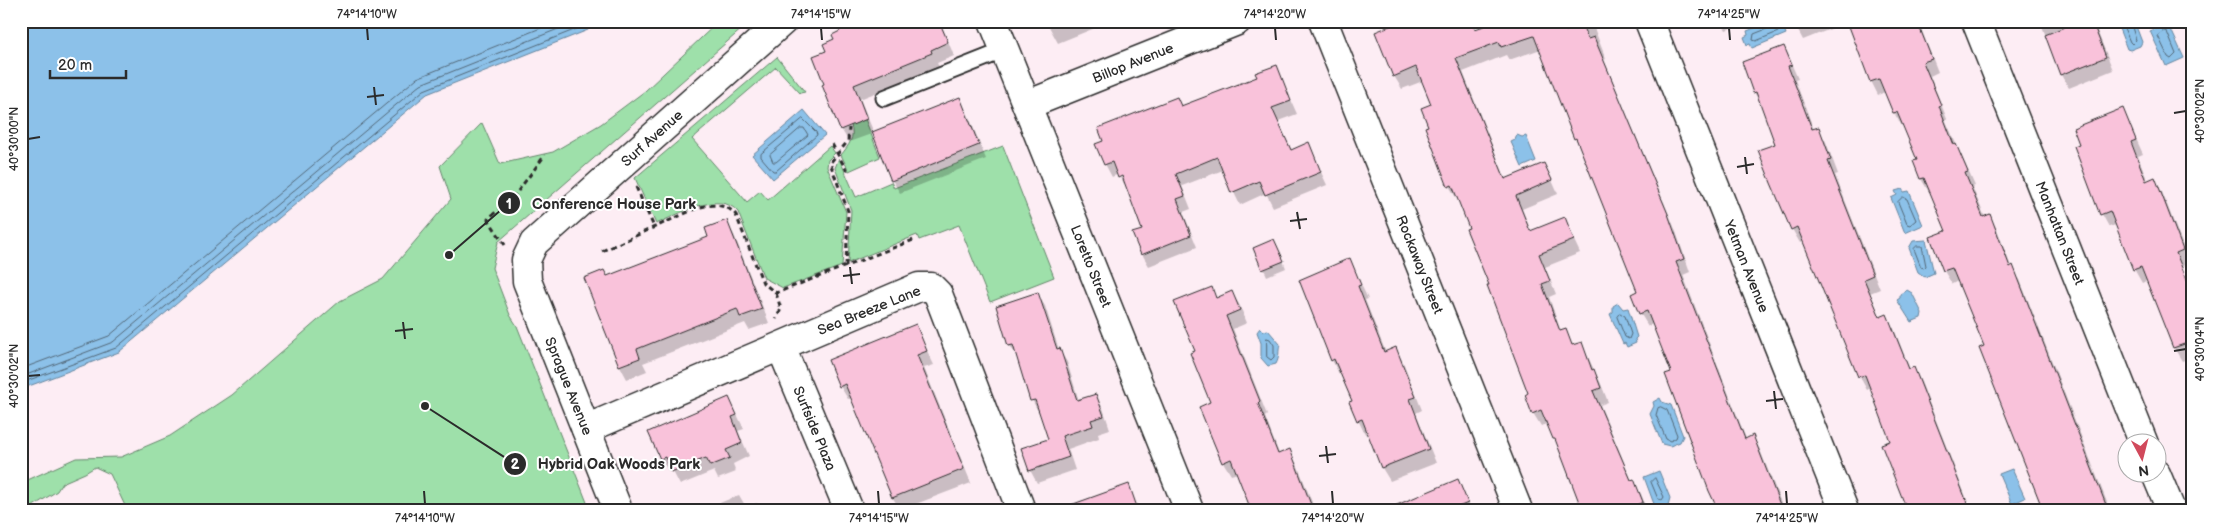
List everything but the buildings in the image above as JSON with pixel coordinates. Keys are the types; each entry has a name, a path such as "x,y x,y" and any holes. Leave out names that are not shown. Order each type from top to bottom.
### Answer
{"street":[{"name":"Surf Avenue","path":"526,260 534,243 783,21"},
{"name":"Loretto Street","path":"993,21 1189,510"},
{"name":"Billop Avenue","path":"1027,105 1237,21"},
{"name":"Rockaway Street","path":"1322,21 1518,510"},
{"name":"Yetman Avenue","path":"1649,21 1844,510"},
{"name":"Manhattan Street","path":"1976,21 2140,434"},
{"name":"Sprague Avenue","path":"526,260 527,282 618,510"},
{"name":"Sea Breeze Lane","path":"586,429 919,287 931,287 938,294 1021,510"},
{"name":"Surfside Plaza","path":"781,347 849,510"},
{"path":"2160,484 2171,510"}],"lane":[{"path":"884,98 1005,50"}],"path":[{"path":"846,266 848,211 830,163 848,141 849,128"},
{"path":"832,144 847,171"},
{"path":"526,260 504,245 488,219 515,195 546,155"},
{"path":"636,185 654,227"},
{"path":"602,251 705,206 727,207 736,215 763,283 776,293 916,239"}],"green space":[{"path":"719,21 751,21 498,242 492,268 590,510 127,510 110,474 95,467 62,483 57,491 27,510 21,510 21,483 76,458 121,457 170,436 232,395 340,301 383,279 451,199 440,166 482,123 500,164 553,152 601,124 645,91"},
{"path":"777,57 805,92 800,93 776,67 692,139 747,202 760,191 768,200 830,146 835,153 828,160 827,167 846,212 842,266 783,288 764,278 738,212 730,206 721,203 710,203 686,210 656,224 635,178"},
{"path":"865,119 880,157 849,171 841,155 852,138 851,125"},
{"path":"1003,146 1054,277 990,302 959,225 919,240 917,235 848,263 851,210 835,168 839,158 856,197 891,182 894,188"}],"water":[{"path":"21,21 593,21 588,30 427,94 119,352 21,389"},
{"path":"1772,21 1781,21 1786,34 1752,48 1750,44 1747,45 1744,37 1748,35 1747,31"},
{"path":"2116,21 2134,21 2142,42 2140,46 2130,50 2127,49"},
{"path":"2168,23 2184,58 2166,66 2150,31"},
{"path":"804,110 825,135 773,179 752,155"},
{"path":"1517,135 1526,136 1536,161 1522,167 1511,142 1515,140"},
{"path":"1902,189 1904,192 1909,191 1923,225 1905,233 1891,198 1897,195 1895,191"},
{"path":"1926,240 1934,273 1925,277 1918,272 1909,248 1913,241"},
{"path":"1907,290 1912,293 1922,313 1921,318 1911,322 1897,300 1900,298 1900,294"},
{"path":"1618,303 1623,309 1628,308 1637,337 1635,339 1636,343 1627,347 1625,343 1623,344 1610,314 1613,312 1613,306"},
{"path":"1260,328 1263,331 1268,330 1280,344 1276,364 1268,366 1261,358 1261,343 1257,332"},
{"path":"1660,398 1662,402 1671,405 1683,436 1680,442 1670,446 1662,444 1650,414 1654,406 1653,402"},
{"path":"2012,469 2025,498 2012,504 1999,474"},
{"path":"1659,471 1670,498 1668,505 1662,507 1654,504 1644,477"}],"place":[{"name":"Conference House Park","path":"449,255"},
{"name":"Hybrid Oak Woods Park","path":"425,406"}]}
